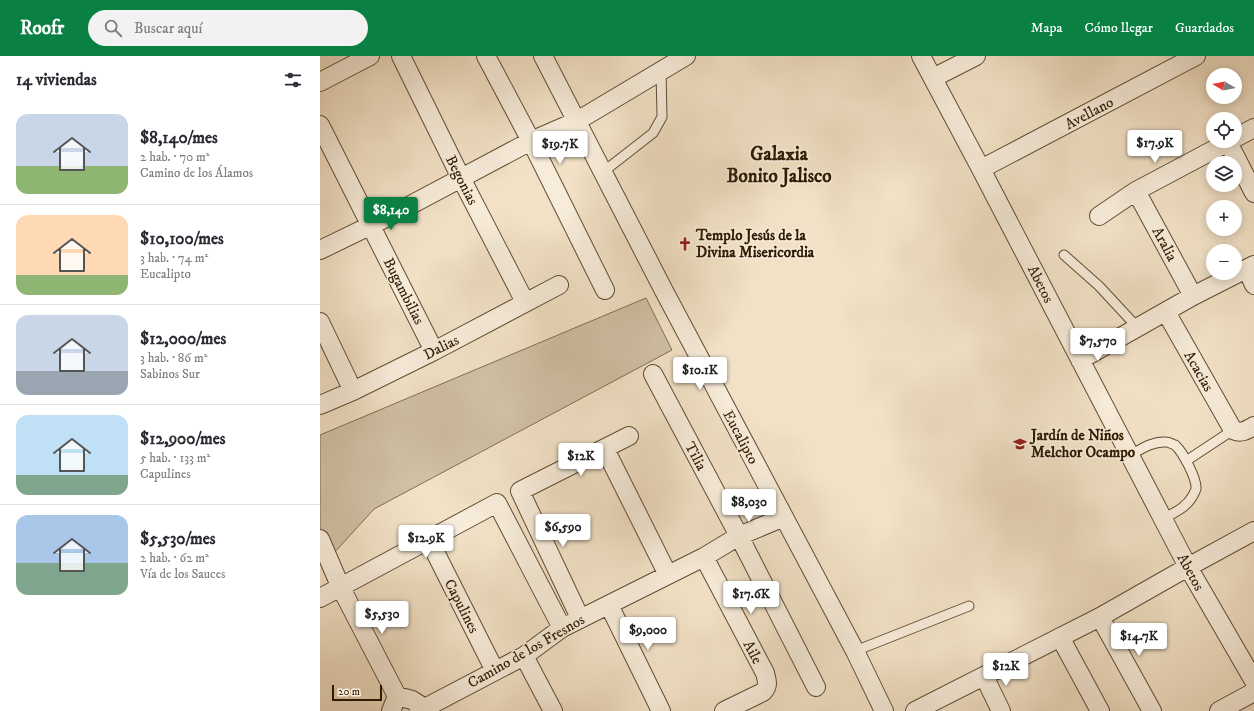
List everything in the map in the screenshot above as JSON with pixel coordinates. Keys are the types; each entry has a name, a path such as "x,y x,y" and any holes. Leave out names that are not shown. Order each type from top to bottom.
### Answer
{"street":[{"path":"320,82 370,56"},
{"name":"Begonias","path":"401,56 461,178 525,302"},
{"path":"486,56 531,141 605,290"},
{"name":"Eucalipto","path":"543,56 663,289 855,651 884,711"},
{"path":"320,250 531,141 577,120 657,63 686,56"},
{"name":"Abetos","path":"921,56 982,169 1129,456 1188,566 1254,681"},
{"path":"933,78 976,56"},
{"name":"Avellano","path":"982,169 1196,56"},
{"name":"Bugambilias","path":"320,125 434,351"},
{"path":"1242,134 1254,128"},
{"path":"1099,216 1136,191 1216,148"},
{"path":"1234,148 1254,193"},
{"name":"Aralia","path":"1136,191 1193,296"},
{"path":"1080,360 1193,296 1252,273"},
{"name":"Dalias","path":"320,405 353,391 434,351 559,285"},
{"name":"Acacias","path":"1166,312 1233,430"},
{"path":"320,322 353,391"},
{"name":"Tilia","path":"653,374 739,536 816,687"},
{"path":"1233,430 1243,432 1254,426"},
{"path":"580,618 520,491 629,436"},
{"path":"605,449 668,575"},
{"path":"320,598 497,503 562,628"},
{"name":"Camino de los Fresnos","path":"424,710 524,656 562,628 580,618 704,557 739,536 784,517"},
{"path":"915,711 1100,617 1188,566 1254,531"},
{"path":"320,539 394,704 412,700 424,710"},
{"name":"Capulines","path":"429,540 495,671"},
{"name":"Aile","path":"704,557 765,673 768,683 763,692 724,711"},
{"path":"608,605 661,711"},
{"path":"1100,617 1152,711"},
{"path":"1060,637 1100,711"},
{"path":"524,656 553,711"},
{"path":"984,676 1001,711"},
{"path":"1219,711 1254,692"}],"lane":[{"path":"603,172 653,133 662,117 657,63"},
{"path":"1064,255 1099,286 1138,328"},
{"path":"1186,461 1233,430"},
{"path":"1129,456 1149,445 1166,442 1173,444 1186,461 1195,481 1196,490 1186,505 1163,519"},
{"path":"855,651 969,606"}],"shaded area":[{"path":"646,298 672,350 374,509 333,554 320,560 320,435"}],"place":[{"name":"Templo Jesús de la Divina Misericordia","path":"685,244"},
{"name":"Jardín de Niños Melchor Ocampo","path":"1020,444"}],"district":[{"name":"Galaxia Bonito Jalisco","path":"779,164"}]}
